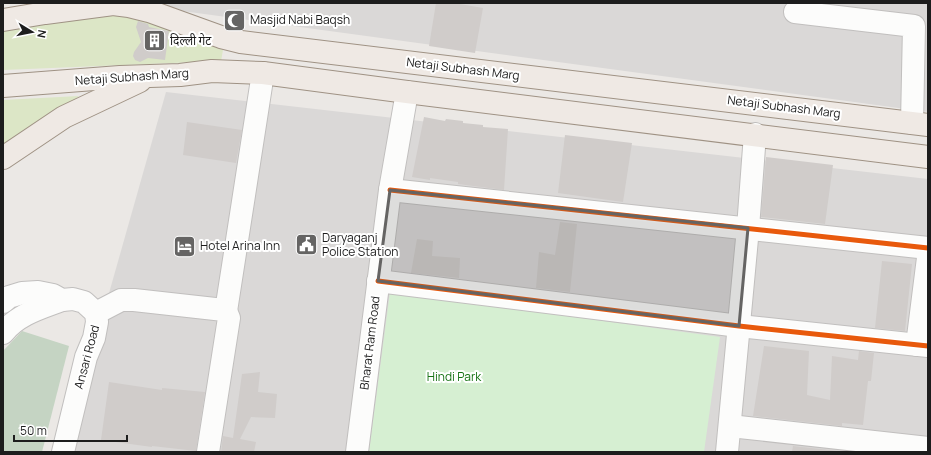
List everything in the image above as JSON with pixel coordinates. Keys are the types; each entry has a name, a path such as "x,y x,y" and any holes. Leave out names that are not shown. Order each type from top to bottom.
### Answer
{"main road":[{"path":"4,3 25,17"},
{"name":"Netaji Subhash Marg","path":"3,20 113,4 150,7 221,37 241,42 920,124"},
{"name":"Netaji Subhash Marg","path":"3,86 180,75 212,71 264,73 928,156"},
{"path":"3,158 64,117 149,77"}],"street":[{"path":"795,12 822,9 914,26 920,124"},
{"path":"208,452 229,318 226,311 264,73"},
{"name":"Bharat Ram Road","path":"357,452 390,190 407,92"},
{"path":"727,452 748,228 755,134"},
{"path":"390,190 928,248"},
{"path":"378,281 739,326 922,346 928,258"},
{"name":"Ansari Road","path":"3,302 9,297 22,293 38,292 53,295 62,300 73,299 84,302 96,313 97,322 94,338 86,357 64,452"},
{"path":"3,333 16,319 32,311 62,300"},
{"path":"96,313 121,300 134,300 226,311"},
{"path":"730,426 928,448"}],"highlighted area":[{"path":"390,190 748,228 739,326 378,281"}],"shaded area":[{"path":"123,3 928,3 928,112"},
{"path":"166,92 928,179 928,452 64,452"}],"green space":[{"path":"125,11 223,50 221,61 3,70 3,26"},
{"path":"79,96 3,160 3,100"},
{"name":"Hindi Park","path":"390,292 720,337 704,452 369,452"},
{"path":"22,331 69,346 42,452 3,452 3,351"}],"building":[{"path":"436,3 454,3 483,8 475,53 429,46"},
{"name":"दिल्ली गेट","path":"138,21 148,24 149,27 169,31 165,60 148,58 140,62 135,60 133,56 134,52 141,42 136,27"},
{"path":"424,117 445,121 446,119 463,121 463,123 483,125 483,127 508,129 504,190 458,184 458,182 430,178 430,180 412,177"},
{"path":"187,122 242,130 236,163 183,155"},
{"path":"565,135 632,143 623,202 558,193"},
{"path":"766,157 833,165 825,224 761,217"},
{"path":"560,222 577,224 570,292 536,288 539,252 555,255"},
{"path":"417,239 433,241 432,256 460,258 459,278 411,273"},
{"path":"882,261 912,264 905,331 875,328"},
{"path":"764,346 809,351 807,395 830,400 832,356 858,360 859,351 874,353 871,381 868,381 863,425 842,423 842,426 753,416"},
{"path":"260,372 258,392 277,394 275,418 251,417 240,439 256,442 254,452 221,452 223,436 233,438 242,374"},
{"path":"109,382 162,390 162,388 205,392 196,451 101,440"},
{"path":"793,446 840,451 840,452 792,452"}],"cycle path":[{"path":"390,190 928,248"},
{"path":"378,281 739,326 928,346"}],"place":[{"name":"Masjid Nabi Baqsh","path":"235,20"},
{"name":"दिल्ली गेट","path":"155,41"},
{"name":"Daryaganj Police Station","path":"306,245"},
{"name":"Hotel Arina Inn","path":"185,246"}]}
